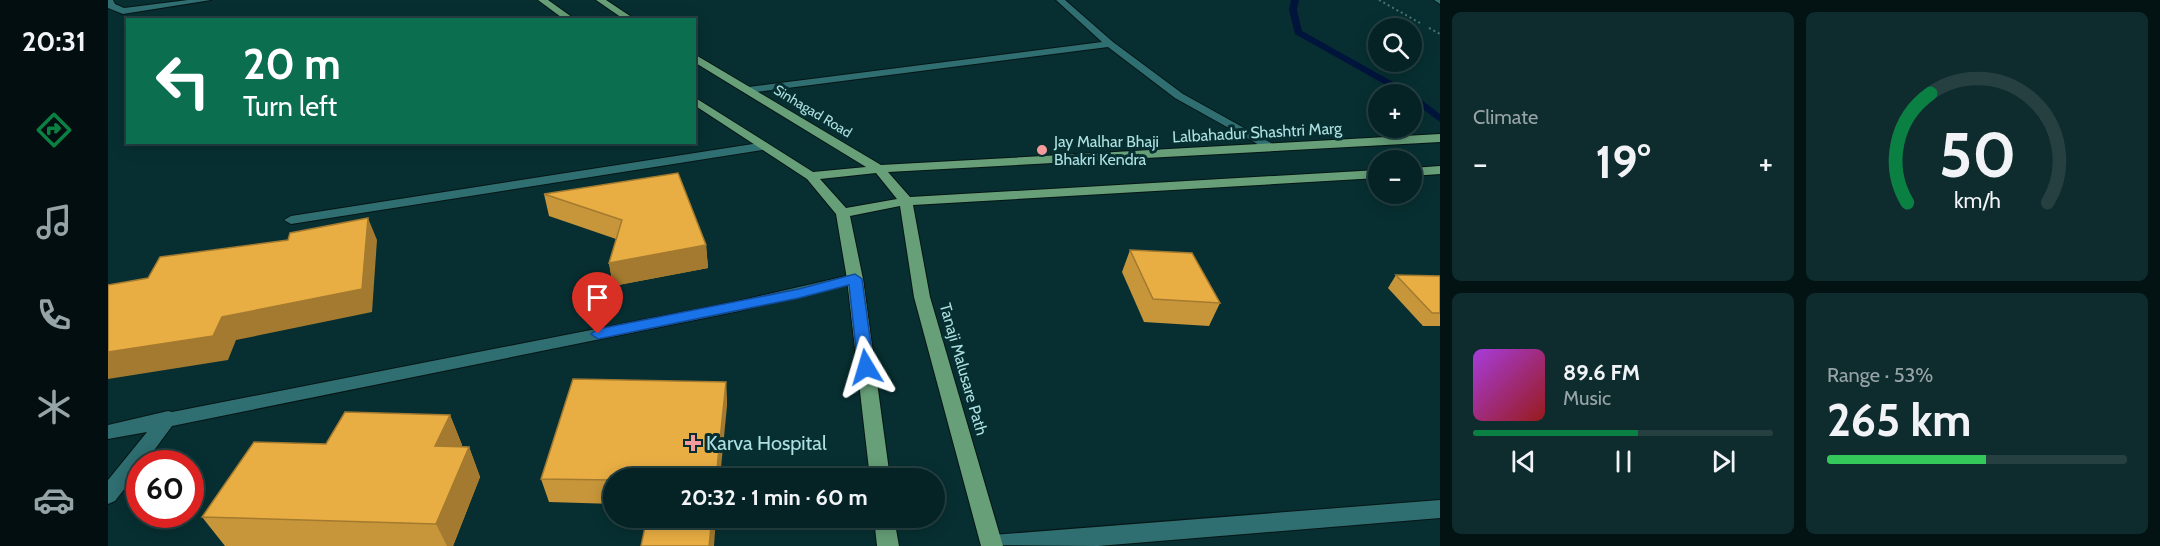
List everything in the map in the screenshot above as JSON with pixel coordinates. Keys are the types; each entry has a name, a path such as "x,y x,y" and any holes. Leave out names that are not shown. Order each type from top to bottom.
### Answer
{"main road":[{"path":"542,0 569,18"},
{"path":"600,0 629,18"},
{"name":"Sinhagad Road","path":"696,58 879,169 906,201"},
{"path":"696,101 811,176 840,211 855,279 879,468"},
{"name":"Lalbahadur Shashtri Marg","path":"811,176 879,169 1440,138"},
{"path":"1422,171 1440,170"},
{"path":"840,211 906,201 1368,175"},
{"name":"Tanaji Malusare Path","path":"906,201 922,297 992,546"},
{"path":"885,528 888,546"}],"street":[{"path":"109,0 111,6 123,11 207,0"},
{"path":"1060,0 1110,44 1179,96 1274,148"},
{"path":"748,90 1110,44"},
{"path":"291,220 765,146"},
{"path":"108,432 168,418 734,307 855,279"},
{"path":"108,495 168,418"},
{"path":"992,546 1440,509"}],"path":[{"path":"1379,0 1440,34"}],"building":[{"path":"678,173 706,245 609,263 622,220 544,194"},
{"path":"368,218 362,289 222,317 213,336 108,352 108,285 148,278 160,257 288,240 290,233"},
{"path":"1130,250 1192,253 1220,303 1153,299"},
{"path":"1396,275 1440,276 1440,313 1432,313"},
{"path":"573,379 726,382 717,468 603,468 603,480 541,479"},
{"path":"345,412 450,415 435,446 469,447 436,524 204,517 254,442 326,444"},
{"path":"645,528 711,528 709,546 641,546"}],"waterway":[{"path":"1295,0 1293,10 1298,32 1390,84"},
{"path":"1422,105 1440,119"}],"place":[{"name":"Jay Malhar Bhaji Bhakri Kendra","path":"1042,150"},
{"name":"Karva Hospital","path":"693,443"}],"route":[{"path":"598,334 799,294 855,279 866,367"}]}
